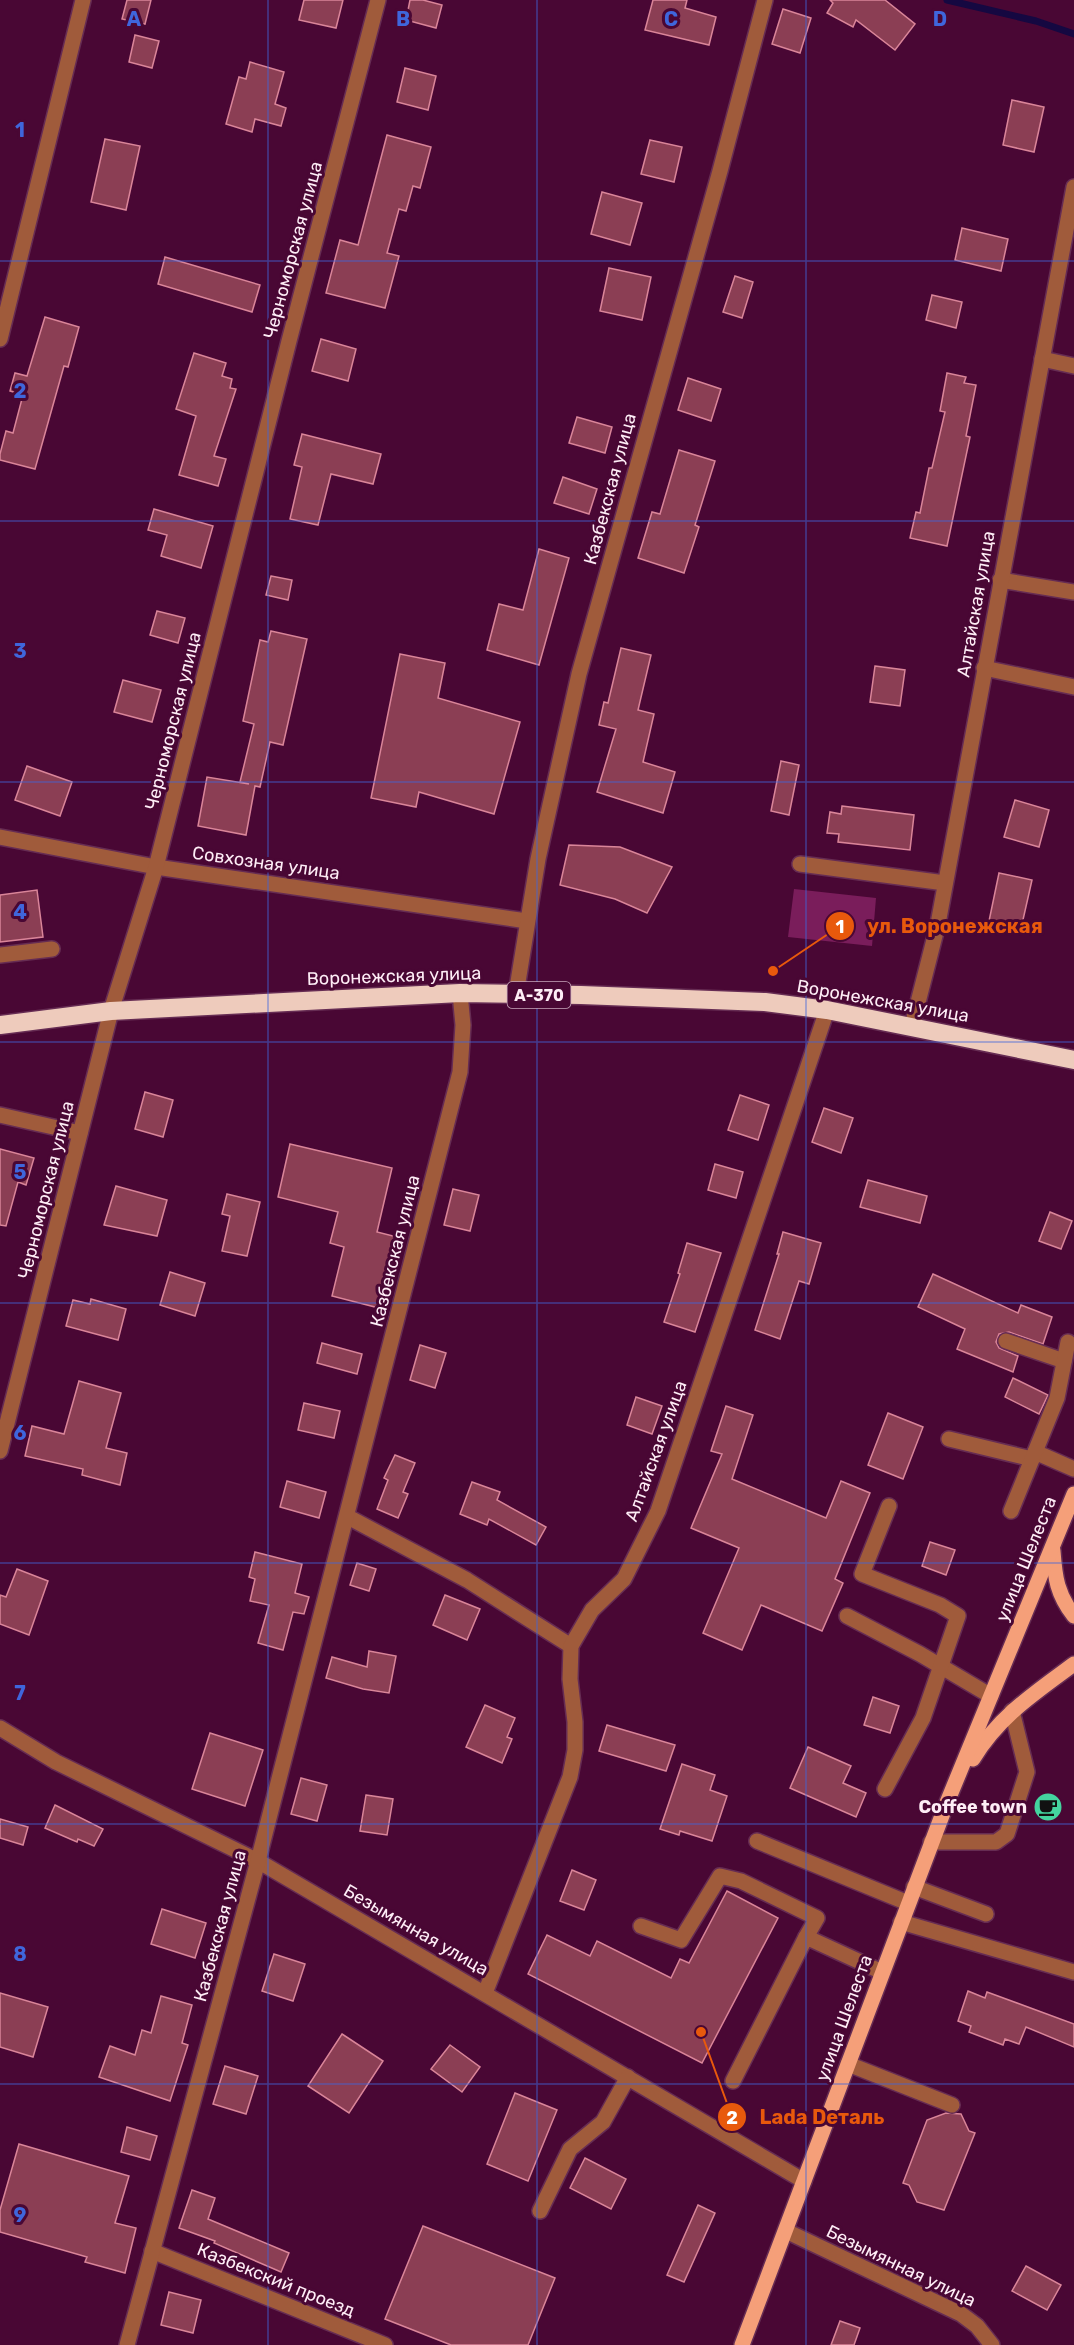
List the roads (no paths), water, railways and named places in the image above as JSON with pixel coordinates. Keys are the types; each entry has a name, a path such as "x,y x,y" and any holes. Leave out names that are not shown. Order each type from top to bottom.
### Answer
{"highway":[{"name":"Воронежская улица","path":"0,1025 111,1011 460,993 581,995 765,1002 827,1010 1074,1060"}],"main road":[{"name":"улица Шелеста","path":"742,2345 914,1887 1074,1494"},
{"path":"1052,1548 1055,1580 1062,1602 1074,1616"},
{"name":"улица Шелеста","path":"946,1806 981,1745 1012,1711 1074,1664"}],"street":[{"path":"0,339 83,0"},
{"name":"Черноморская улица","path":"0,1451 111,1011 156,867 291,330 378,0"},
{"name":"Казбекская улица","path":"516,994 541,848 579,674 717,183 765,0"},
{"name":"Алтайская улица","path":"912,1026 938,924 1074,187"},
{"path":"1042,359 1074,366"},
{"path":"1000,580 1074,592"},
{"path":"984,668 1074,687"},
{"name":"Совхозная улица","path":"0,837 156,867 527,921"},
{"path":"800,864 945,883"},
{"path":"0,956 52,950"},
{"name":"Казбекская улица","path":"126,2345 258,1861 348,1517 460,1072 463,1025 460,993"},
{"name":"Алтайская улица","path":"485,1993 570,1777 575,1750 575,1722 570,1679 571,1646 592,1610 624,1579 658,1511 827,1010"},
{"path":"0,1115 80,1133"},
{"path":"1006,1341 1064,1361"},
{"path":"1011,1511 1057,1398 1068,1342"},
{"path":"949,1439 1034,1455 1074,1469"},
{"path":"885,1789 923,1718 958,1616 940,1605 862,1574 889,1506"},
{"path":"348,1517 467,1580 571,1646"},
{"path":"847,1616 940,1665 991,1696"},
{"path":"932,1842 996,1842 1007,1834 1027,1772 1012,1711"},
{"name":"Безымянная улица","path":"0,1728 56,1762 258,1861 804,2181"},
{"path":"757,1841 908,1903"},
{"path":"641,1926 681,1940 720,1876 741,1881 817,1918 733,2082"},
{"path":"914,1887 986,1914"},
{"path":"901,1922 1074,1972"},
{"path":"806,1937 882,1972"},
{"path":"848,2064 952,2105"},
{"path":"540,2211 570,2149 603,2122 628,2077"},
{"name":"Безымянная улица","path":"786,2231 961,2314 977,2326 992,2345"},
{"name":"Казбекский проезд","path":"152,2251 385,2345"}],"waterway":[{"path":"947,0 1036,21 1074,34"}],"place":[{"name":"ул. Воронежская","path":"773,971"},
{"name":"Coffee town","path":"1048,1807"},
{"name":"Lada Dеталь","path":"701,2032"}]}
